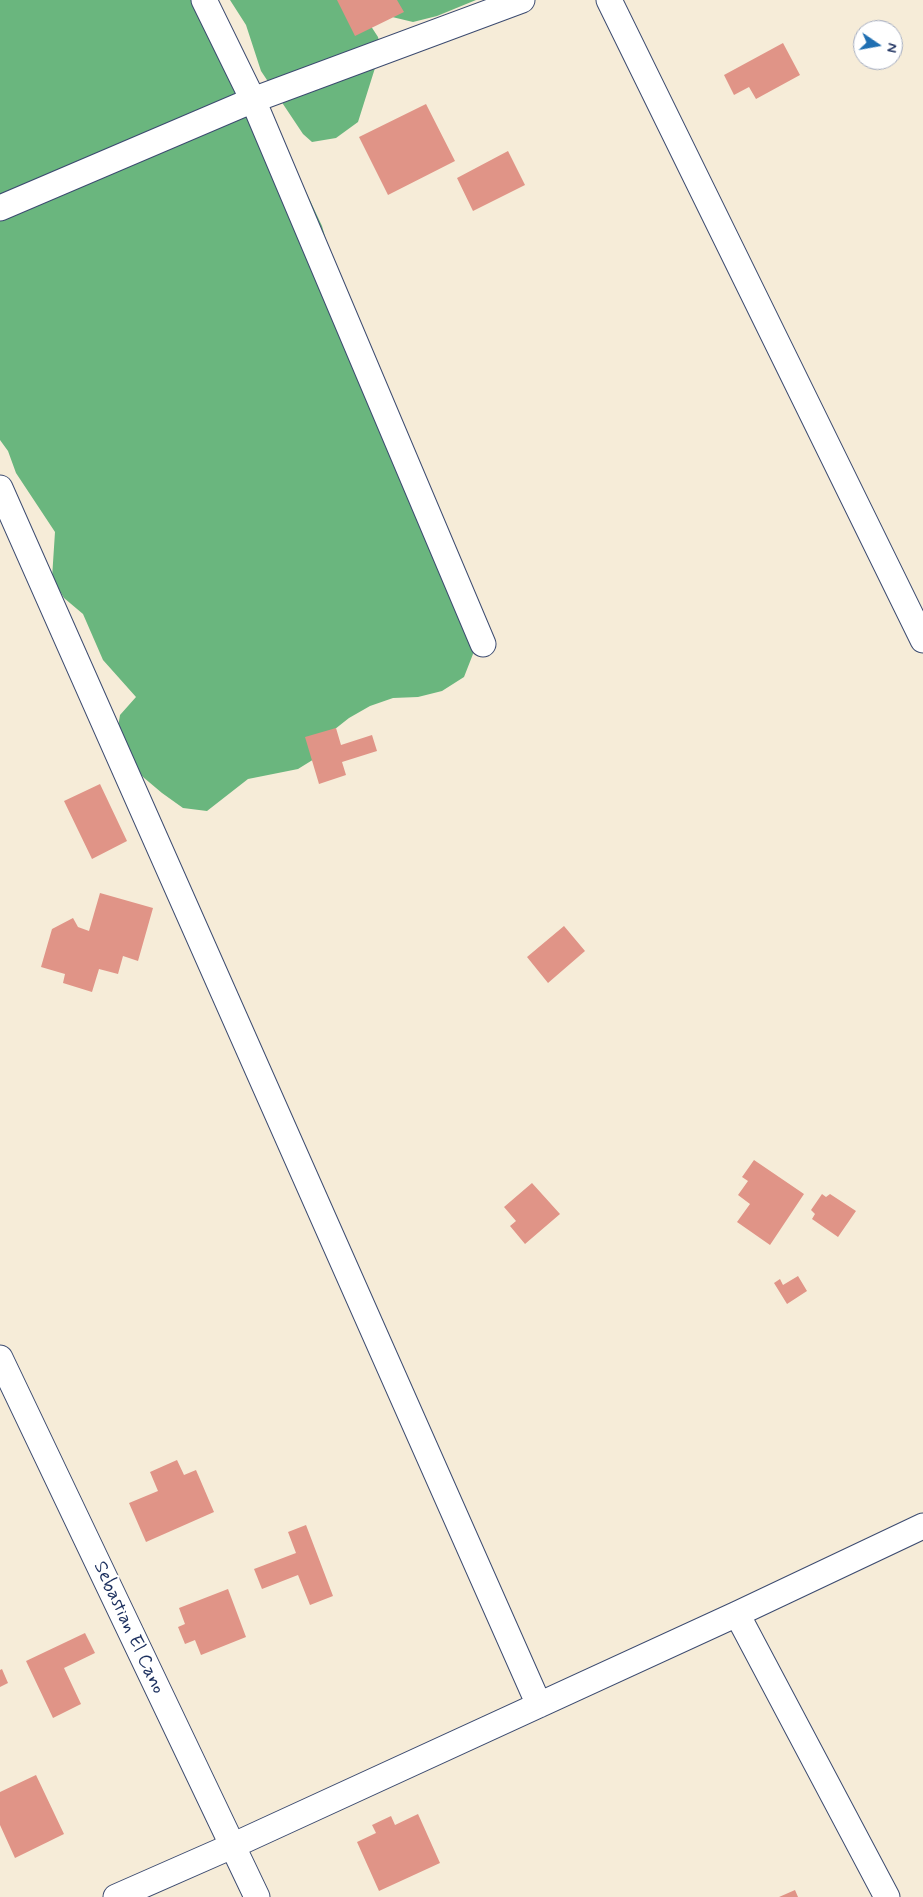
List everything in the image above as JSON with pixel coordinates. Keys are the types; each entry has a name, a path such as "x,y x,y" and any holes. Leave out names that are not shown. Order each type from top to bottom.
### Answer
{"street":[{"path":"204,0 253,100 483,644"},
{"path":"0,208 253,100 522,0"},
{"path":"609,0 923,640"},
{"path":"0,488 539,1704"},
{"name":"Sebastian El Cano","path":"0,1358 257,1897"},
{"path":"116,1897 232,1846 737,1614 923,1526"},
{"path":"737,1614 888,1897"}],"green space":[{"path":"0,0 198,0 300,179 322,226 350,323 472,630 473,654 464,677 442,691 418,697 393,698 370,706 349,718 330,733 319,756 298,769 248,779 207,811 183,808 162,793 143,777 128,759 116,739 120,715 136,697 103,660 83,614 64,598 52,578 55,532 16,473 8,451 0,440"},
{"path":"230,0 354,0 378,37 381,49 358,122 336,138 312,142 303,134 261,71 246,25"},
{"path":"381,0 476,0 437,16 413,22 388,16"}],"building":[{"path":"337,0 397,0 404,12 355,36"},
{"path":"783,43 800,75 756,99 749,87 734,95 724,75"},
{"path":"426,104 455,161 388,195 359,137"},
{"path":"508,151 525,185 473,211 457,178"},
{"path":"336,728 341,745 372,735 377,751 342,762 346,775 319,784 305,737"},
{"path":"100,784 127,841 92,859 64,801"},
{"path":"100,893 153,908 138,961 123,956 118,974 99,969 92,992 63,983 65,974 41,967 52,929 73,918 78,927 89,931"},
{"path":"564,926 585,951 548,983 527,957"},
{"path":"754,1160 804,1194 770,1245 737,1222 750,1204 738,1195 748,1181 742,1177"},
{"path":"532,1183 560,1214 525,1244 510,1226 516,1221 504,1207"},
{"path":"822,1194 826,1197 830,1194 856,1211 838,1237 812,1219 815,1214 811,1210"},
{"path":"798,1276 807,1291 787,1304 774,1283 780,1279 783,1285"},
{"path":"177,1460 184,1475 196,1470 214,1512 146,1542 129,1503 158,1491 150,1472"},
{"path":"306,1525 333,1596 310,1605 298,1575 262,1589 254,1569 296,1553 288,1532"},
{"path":"228,1589 246,1637 201,1655 195,1640 185,1644 178,1627 185,1624 179,1608"},
{"path":"85,1633 95,1653 64,1668 81,1704 53,1718 26,1661"},
{"path":"2,1669 8,1683 0,1687 0,1670"},
{"path":"36,1775 64,1834 15,1858 0,1825 0,1792"},
{"path":"418,1814 440,1863 379,1891 357,1842 376,1833 372,1825 391,1816 395,1825"},
{"path":"795,1890 798,1897 779,1897"}]}
